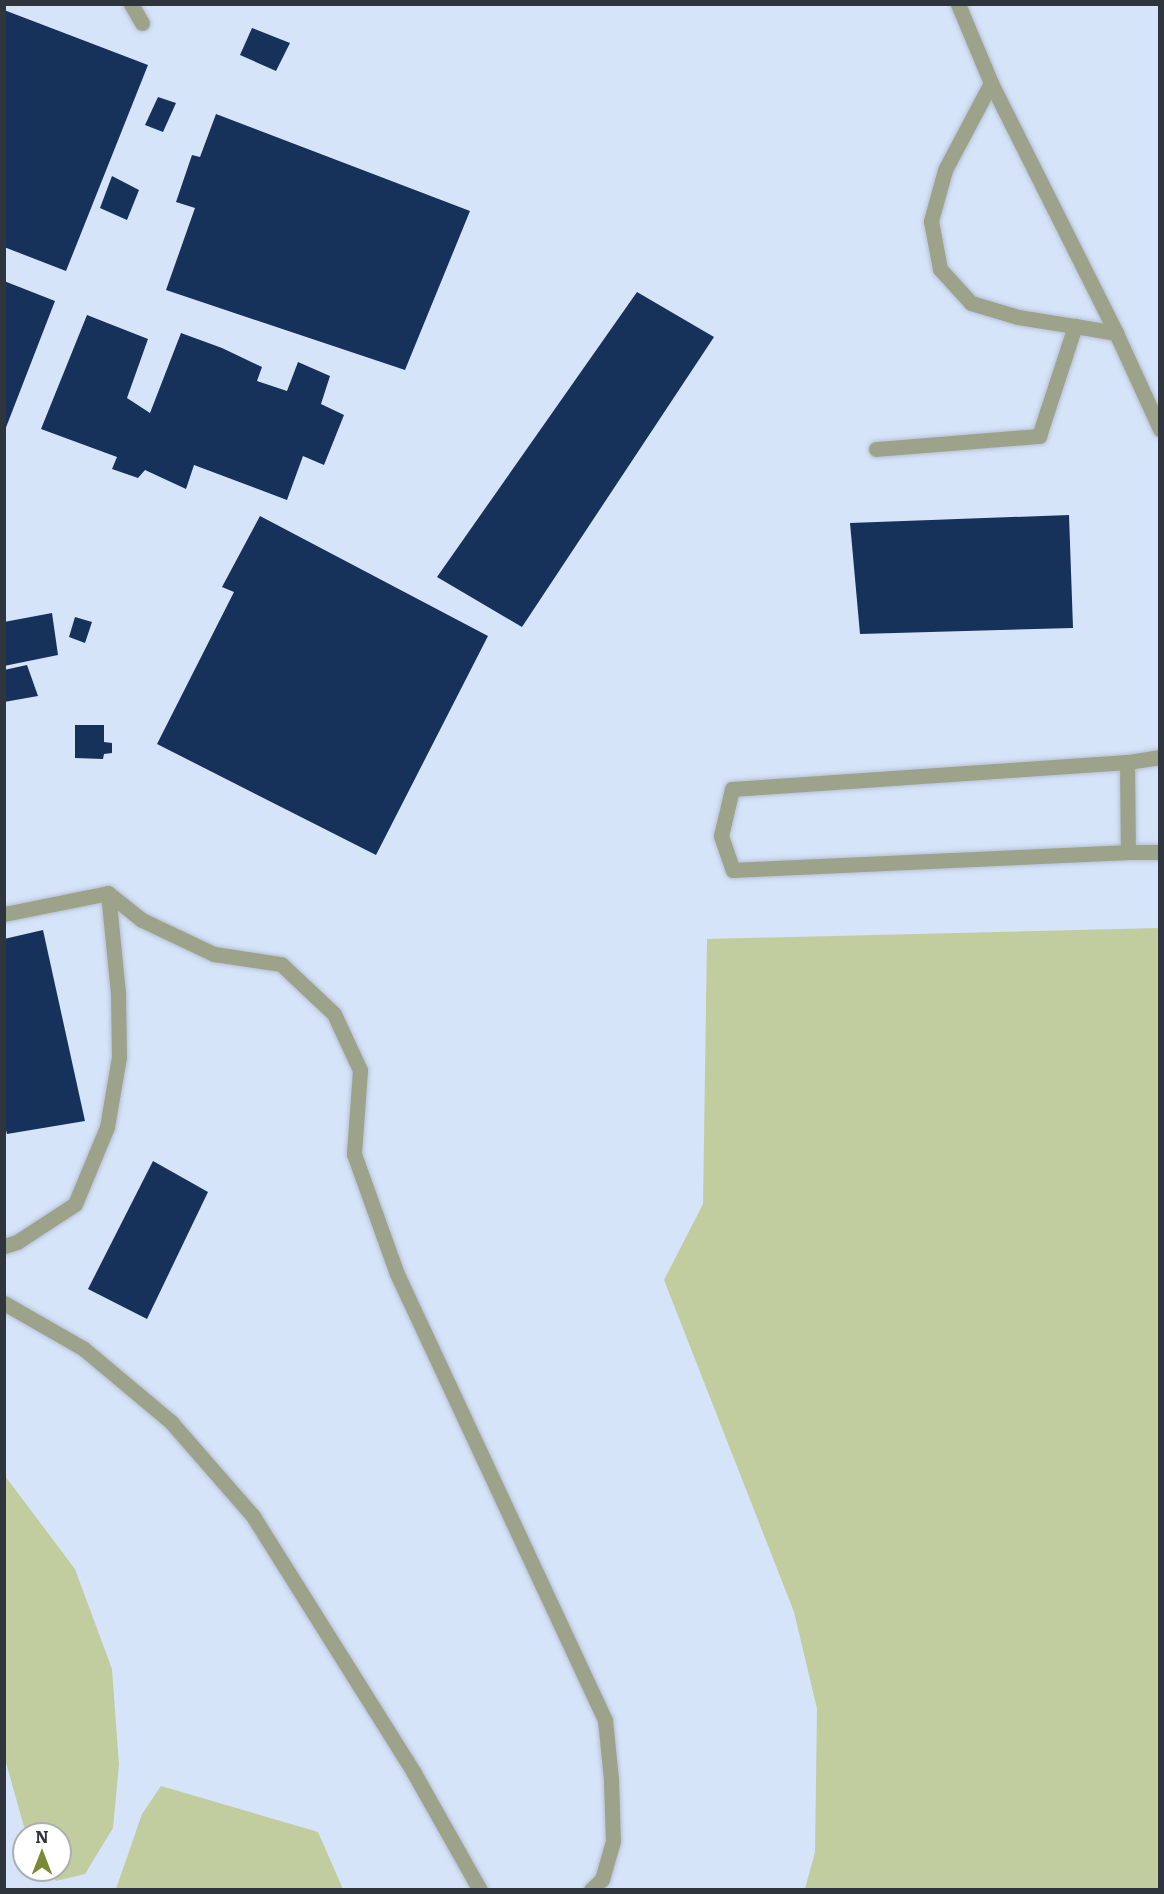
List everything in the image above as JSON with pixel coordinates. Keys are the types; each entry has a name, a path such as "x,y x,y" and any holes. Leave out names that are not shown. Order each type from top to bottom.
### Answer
{"street":[{"path":"131,4 142,22"},
{"path":"958,4 991,83 1116,333 1160,429"},
{"path":"991,83 945,170 931,221 940,269 971,303 1018,317 1116,333"},
{"path":"876,449 1039,436 1075,326"},
{"path":"1160,757 1127,762 732,789 721,836 733,870 1160,852"},
{"path":"1127,762 1128,852"},
{"path":"4,914 108,892"},
{"path":"4,1246 17,1242 75,1204 107,1127 119,1057 118,993 108,892"},
{"path":"108,892 142,920 214,954 281,964 334,1014 360,1070 354,1154 397,1274 605,1720 611,1779 613,1841 602,1879 591,1890"},
{"path":"4,1303 84,1349 171,1422 253,1516 414,1773 480,1890"}],"green space":[{"path":"1159,928 1159,1889 805,1889 815,1852 817,1709 794,1612 664,1280 703,1204 707,939"},
{"path":"5,1476 75,1569 112,1669 119,1765 113,1828 85,1874 72,1877 72,1822 23,1822 5,1759"},
{"path":"161,1786 318,1832 343,1889 116,1889 142,1814"}],"building":[{"path":"4,10 148,65 66,271 4,247"},
{"path":"252,28 290,43 276,71 240,55"},
{"path":"158,97 176,103 163,132 145,125"},
{"path":"216,114 470,211 405,370 166,290 195,208 176,202 192,155 200,157"},
{"path":"112,176 139,190 127,220 100,208"},
{"path":"4,281 55,301 5,430 4,430"},
{"path":"637,292 714,337 522,627 437,577"},
{"path":"87,315 148,339 127,398 150,413 181,333 222,348 262,367 257,381 287,391 298,362 330,376 321,404 344,415 324,465 303,456 287,500 194,465 186,489 145,470 138,478 112,469 117,457 41,429"},
{"path":"1069,515 1073,628 860,634 850,523"},
{"path":"260,516 488,636 376,855 157,744 234,592 222,587"},
{"path":"52,613 58,655 4,666 4,622"},
{"path":"75,617 92,622 85,643 69,637"},
{"path":"27,665 38,696 4,702 4,670"},
{"path":"75,725 104,725 104,742 112,743 112,753 104,754 103,759 75,758"},
{"path":"43,930 85,1121 7,1134 4,1122 4,939"},
{"path":"153,1161 208,1192 147,1319 88,1289"}]}
